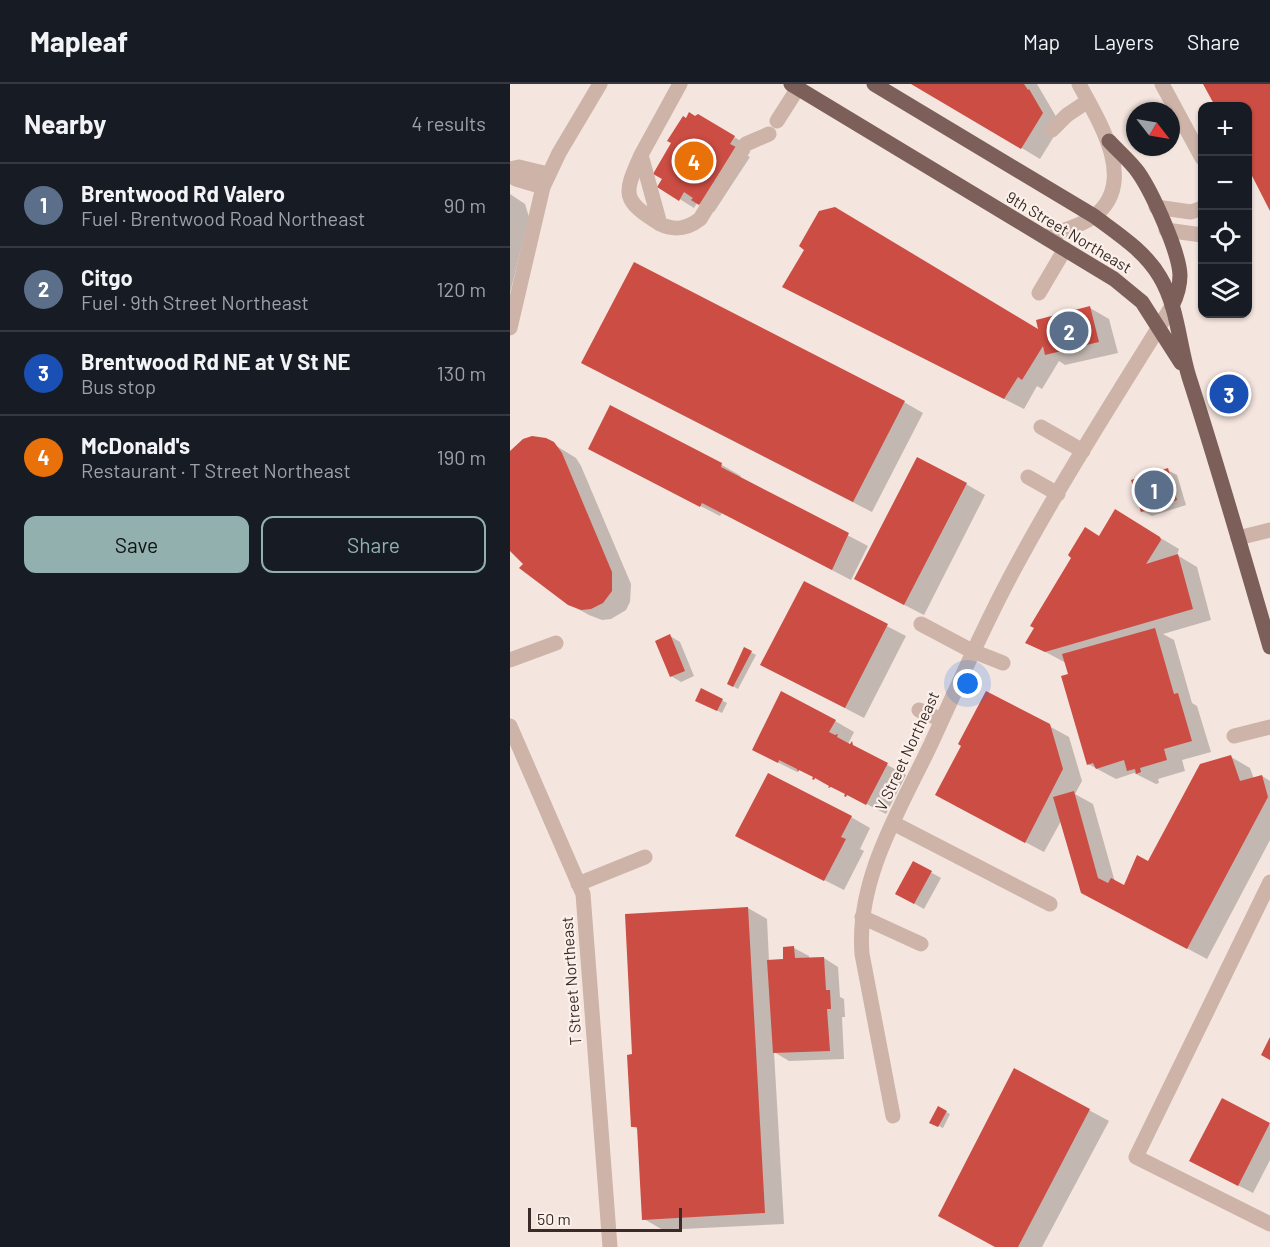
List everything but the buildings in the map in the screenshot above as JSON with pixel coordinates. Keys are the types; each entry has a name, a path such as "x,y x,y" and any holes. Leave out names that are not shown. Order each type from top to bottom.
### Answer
{"main road":[{"name":"9th Street Northeast","path":"874,84 1094,216 1128,241 1149,261 1166,287 1189,376"},
{"name":"9th Street Northeast","path":"794,86 1065,249 1135,294 1159,327 1189,376"},
{"path":"1109,141 1138,171 1166,230 1179,269 1179,285 1172,306"},
{"path":"1189,376 1270,647"}],"street":[{"path":"510,328 546,180 600,84"},
{"path":"680,84 641,155 630,181 630,198 636,208 660,224 669,228 682,229 700,219 746,144 769,134"},
{"path":"1045,237 1094,216 1104,206 1112,191 1114,173 1109,141 1079,84"},
{"path":"1162,84 1202,156"},
{"path":"777,121 794,86"},
{"path":"1052,129 1067,115 1088,101"},
{"path":"641,155 660,224"},
{"path":"510,169 519,167 546,180"},
{"path":"510,176 516,180 546,180"},
{"path":"1156,207 1191,212 1198,210"},
{"path":"1166,230 1198,234"},
{"path":"1039,293 1065,249"},
{"name":"V Street Northeast","path":"893,1116 861,954 860,934 869,883 893,823 1015,567 1172,306"},
{"path":"1041,427 1083,451"},
{"path":"1028,477 1058,494"},
{"path":"1238,538 1270,530"},
{"path":"921,624 1003,663"},
{"path":"510,660 556,644"},
{"path":"919,710 942,720"},
{"name":"T Street Northeast","path":"510,726 583,894 610,1247"},
{"path":"1234,736 1270,727"},
{"path":"893,823 1050,904"},
{"path":"578,884 645,857"},
{"path":"1270,882 1136,1158 1270,1224"},
{"path":"862,917 921,944"}],"place":[{"name":"McDonald's","path":"694,161"},
{"name":"Citgo","path":"1069,331"},
{"name":"Brentwood Rd NE at V St NE","path":"1229,394"},
{"name":"Brentwood Rd Valero","path":"1154,490"}]}
